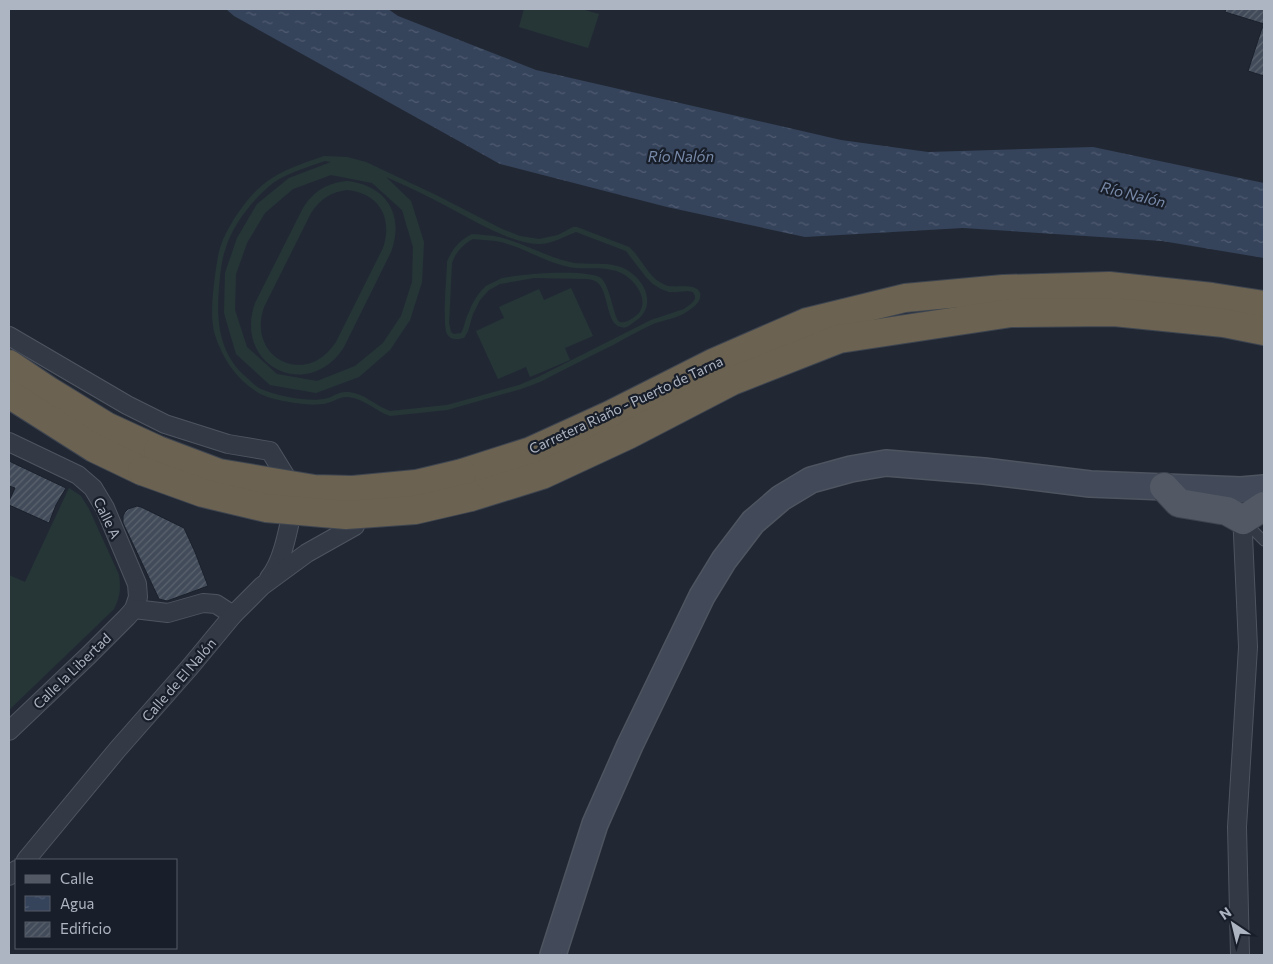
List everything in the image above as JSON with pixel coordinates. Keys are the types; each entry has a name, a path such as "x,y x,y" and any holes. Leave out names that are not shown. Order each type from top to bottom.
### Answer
{"highway":[{"name":"Carretera Riaño - Puerto de Tarna","path":"466,485 531,451 610,415 715,362 807,322 905,298 1003,289 1109,286 1212,296 1264,306"},
{"name":"Carretera Riaño - Puerto de Tarna","path":"9,394 94,448 150,461 314,488 353,490 416,484 466,485 542,475 628,435 732,381 839,339 1011,313 1114,312 1224,324 1264,331"},
{"name":"Carretera Riaño - Puerto de Tarna","path":"9,364 106,426 150,461"}],"main road":[{"path":"553,955 595,824 630,745 702,596 724,560 753,522 781,498 811,480 851,469 886,464 984,471 1090,484 1164,488 1252,489"},
{"path":"1164,488 1179,503 1227,511 1259,528"}],"street":[{"path":"9,336 127,405 165,424 228,444 270,451 296,492 281,556 275,571 262,586"},
{"name":"Calle A","path":"9,442 78,475 93,488 104,508 137,584 138,597 134,609"},
{"path":"1240,955 1237,827 1248,647 1259,528 1252,489"},
{"name":"Calle de El Nalón","path":"27,859 233,615 262,586 306,553 355,526"},
{"path":"134,609 168,613 203,603 216,604 233,615"},
{"name":"Calle la Libertad","path":"9,730 89,655 134,609"}],"shaded area":[{"path":"524,9 581,9 599,14 588,48 519,27"},
{"path":"324,156 347,157 366,162 520,236 539,239 558,235 573,227 577,227 629,247 659,282 669,286 694,288 700,293 700,299 695,306 684,313 648,326 540,382 447,410 390,416 354,398 345,397 326,403 308,404 289,402 263,395 249,387 236,374 226,359 215,335 212,303 220,248 233,221 258,189 279,174 293,167","holes":["325,161 331,162 289,178 257,204 237,238 225,273 224,313 236,354 270,385 316,393 359,377 390,350 410,320 422,282 424,242 411,201 386,177 493,230 518,240 540,244 554,241 576,232 626,251 653,284 669,292 693,292 695,299 684,309 651,320 538,377 519,385 447,405 390,411 360,395 349,392 342,392 317,400 292,398 267,392 257,387 237,368 230,358 221,336 218,300 224,255 228,241 242,216 267,188 287,175","331,175 372,183 402,210 413,247 412,282 401,316 383,343 355,366 317,381 277,374 247,347 235,310 236,274 247,243 265,213 293,189"]},
{"path":"347,181 372,189 382,195 389,204 394,214 396,226 391,252 344,347 329,364 312,373 294,374 278,370 264,359 255,344 251,325 255,303 303,208 322,189","holes":["347,190 368,196 381,209 386,227 383,248 336,342 324,356 310,363 296,365 282,361 271,353 264,341 261,325 264,307 314,208 326,197 336,192"]},
{"path":"472,234 499,237 564,261 608,264 621,267 634,275 644,288 647,295 645,310 641,316 629,325 621,327 616,325 613,320 601,286 596,281 587,279 534,278 500,284 489,290 480,300 464,338 453,339 447,334 445,320 447,262 457,245","holes":["473,239 506,243 566,266 607,269 619,272 630,279 639,289 643,301 642,307 633,318 626,322 619,322 602,279 595,276 553,273 509,277 500,279 483,288 472,305 461,333 454,334 451,332 449,323 452,263 457,252"]},
{"path":"571,288 593,336 565,348 570,360 530,377 526,367 498,379 476,331 504,318 499,307 539,289 544,300"},
{"path":"69,488 81,496 89,509 119,575 119,596 114,609 9,710 9,575 25,582"}],"water":[{"name":"Río Nalón","path":"226,9 388,9 398,16 536,70 841,140 928,152 1093,147 1264,183 1264,258 1162,241 963,228 805,237 667,207 500,164 234,16"}],"building":[{"path":"1226,9 1264,9 1264,24 1225,12"},
{"path":"1262,28 1264,28 1264,76 1248,71"},
{"path":"9,461 66,488 56,505 49,523 9,505 15,488 9,486"},
{"path":"137,506 184,528 208,586 167,601 159,599 123,523 125,512"}]}
